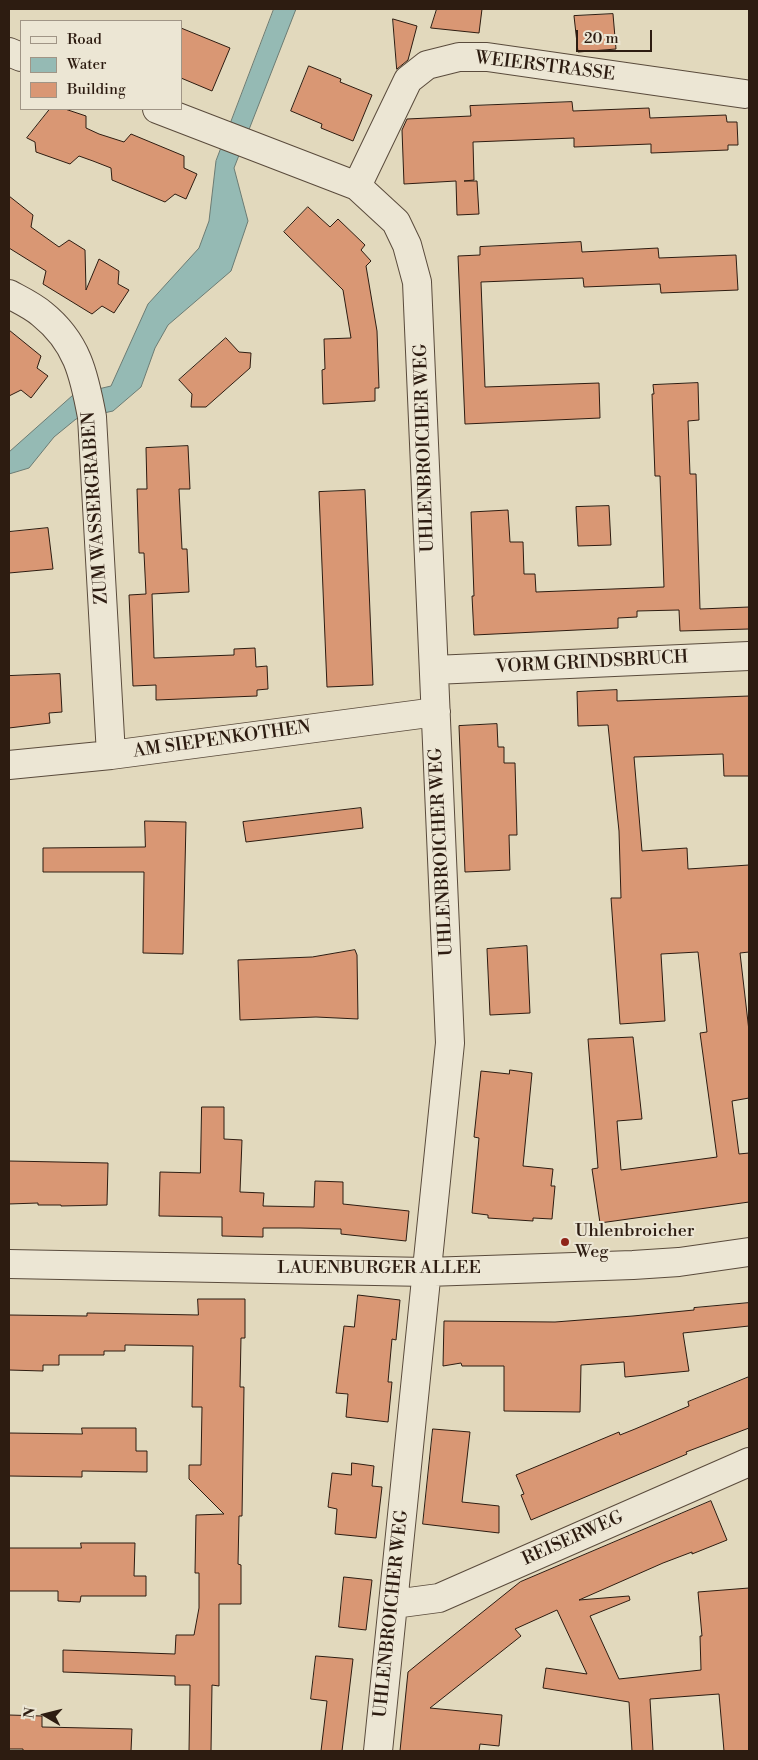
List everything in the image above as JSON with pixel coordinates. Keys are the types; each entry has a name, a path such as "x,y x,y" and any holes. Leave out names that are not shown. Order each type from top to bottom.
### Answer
{"street":[{"name":"WEIERSTRASSE","path":"357,186 408,80 427,65 459,57 487,57 745,94"},
{"name":"UHLENBROICHER WEG","path":"160,110 357,186 396,222 407,245 418,282 450,1043 378,1751"},
{"name":"ZUM WASSERGRABEN","path":"9,294 41,313 62,332 76,355 87,390 92,417 111,755"},
{"name":"VORM GRINDSBRUCH","path":"434,670 749,656"},
{"name":"AM SIEPENKOTHEN","path":"9,765 111,755 436,712"},
{"name":"LAUENBURGER ALLEE","path":"9,1264 427,1272 633,1265 680,1262 749,1252"},
{"name":"REISERWEG","path":"394,1604 439,1598 749,1462"}],"water":[{"path":"274,9 296,9 234,168 248,221 231,271 168,325 155,348 141,387 113,411 76,419 54,437 29,468 9,474 9,452 73,395 111,386 148,304 199,248 209,221 216,161"}],"building":[{"path":"437,9 482,9 479,33 431,28"},
{"path":"613,14 616,49 578,52 574,16"},
{"path":"393,19 417,26 408,60 397,69"},
{"path":"182,28 230,48 212,91 182,78"},
{"path":"309,66 341,79 340,82 372,95 353,141 321,128 322,124 291,111"},
{"path":"572,102 573,111 649,108 650,118 726,115 727,122 737,122 738,145 728,145 728,150 651,153 651,144 574,147 574,138 473,142 474,180 464,181 477,181 479,214 457,215 456,181 404,184 402,130 407,119 471,116 470,106"},
{"path":"49,110 68,110 86,116 86,128 99,134 124,142 131,134 184,156 184,168 197,174 186,199 175,194 165,202 112,180 111,168 93,161 79,156 70,164 36,152 35,142 27,138"},
{"path":"9,196 33,215 31,227 59,247 69,240 85,250 86,290 99,259 119,271 118,284 129,290 114,313 102,306 92,314 43,284 46,271 9,248"},
{"path":"308,207 330,227 338,219 365,245 361,250 371,261 366,266 377,331 379,388 375,388 375,401 323,404 322,370 325,369 324,339 351,338 343,290 284,232"},
{"path":"581,242 582,252 658,248 659,258 736,255 738,290 661,293 660,284 584,287 583,278 481,282 485,387 599,383 600,418 465,424 458,256 480,255 480,247"},
{"path":"9,330 41,356 37,368 48,376 31,398 21,390 9,396"},
{"path":"226,338 239,352 251,353 250,368 206,407 191,407 192,394 179,380"},
{"path":"698,383 699,420 688,421 690,474 696,474 700,609 749,607 749,629 680,631 679,610 637,611 637,617 618,618 618,628 474,635 471,512 508,510 510,542 523,542 524,574 535,574 536,592 664,587 660,476 655,476 653,385"},
{"path":"188,446 190,489 179,489 182,549 187,549 189,592 152,594 154,658 234,655 234,649 255,648 256,667 267,666 268,689 257,690 257,696 156,700 156,685 133,686 129,595 146,594 144,553 139,553 137,489 147,489 146,448"},
{"path":"365,490 373,685 327,687 319,492"},
{"path":"609,506 611,545 578,546 576,507"},
{"path":"48,528 53,569 9,573 9,532"},
{"path":"60,674 62,712 49,713 50,723 9,728 9,676"},
{"path":"617,690 617,701 749,696 749,776 724,776 723,754 634,757 642,851 687,848 688,869 749,865 749,952 740,953 749,1031 749,1098 732,1101 739,1154 749,1153 749,1202 600,1223 592,1169 598,1168 588,1039 633,1037 642,1119 617,1121 621,1170 717,1157 700,1033 707,1032 698,952 661,954 665,1021 620,1024 611,898 621,898 619,831 608,725 578,726 577,692"},
{"path":"497,724 498,747 504,747 504,763 515,763 517,835 509,835 510,870 465,872 459,726"},
{"path":"361,808 363,828 246,842 243,822"},
{"path":"145,821 186,822 183,954 143,953 144,872 43,872 43,848 145,847"},
{"path":"527,946 530,1013 490,1015 487,949"},
{"path":"355,950 357,955 358,1019 316,1017 240,1020 238,960 312,957"},
{"path":"510,1070 532,1073 523,1166 553,1169 551,1186 555,1186 552,1219 533,1218 533,1221 488,1218 488,1215 472,1213 479,1138 474,1137 481,1071 509,1074"},
{"path":"202,1107 224,1107 224,1139 242,1140 240,1192 264,1193 263,1206 314,1207 315,1181 343,1182 343,1204 409,1211 406,1241 341,1234 341,1229 263,1228 263,1237 222,1236 222,1217 159,1216 160,1172 200,1173"},
{"path":"9,1161 108,1163 107,1205 9,1204"},
{"path":"358,1295 400,1300 396,1340 392,1339 388,1382 392,1382 388,1422 346,1417 348,1394 336,1393 344,1326 354,1327"},
{"path":"198,1299 245,1299 245,1338 241,1338 240,1387 244,1387 242,1516 239,1516 238,1564 241,1565 241,1604 219,1604 219,1686 212,1685 211,1751 189,1751 190,1685 175,1685 175,1676 63,1672 63,1650 175,1654 176,1635 194,1635 199,1608 199,1573 195,1573 196,1515 224,1514 189,1479 189,1465 201,1465 202,1407 192,1407 193,1346 125,1345 125,1351 104,1351 104,1355 59,1355 59,1365 43,1365 43,1371 9,1370 9,1315 87,1316 87,1313 198,1315"},
{"path":"749,1303 749,1326 683,1333 689,1371 625,1377 624,1362 581,1365 580,1412 504,1411 504,1366 462,1366 461,1363 443,1366 444,1321 555,1322 633,1316"},
{"path":"749,1377 749,1428 686,1452 687,1454 531,1520 521,1495 524,1494 516,1475 619,1432 620,1435 635,1429 689,1406 688,1402"},
{"path":"82,1428 136,1428 136,1451 147,1451 147,1472 82,1471 82,1477 9,1476 9,1433 82,1434"},
{"path":"433,1429 470,1432 462,1502 499,1506 499,1533 423,1524"},
{"path":"352,1463 374,1466 372,1486 382,1487 376,1538 335,1534 337,1509 328,1507 332,1473 351,1475"},
{"path":"711,1501 727,1540 663,1563 579,1600 629,1596 630,1600 590,1616 619,1679 701,1670 700,1636 702,1636 698,1592 749,1588 749,1751 724,1751 719,1694 650,1699 653,1751 632,1751 629,1702 543,1688 546,1668 587,1674 557,1610 515,1629 521,1636 430,1708 502,1715 499,1746 480,1744 479,1751 400,1751 408,1672 419,1663 520,1582"},
{"path":"81,1543 135,1543 134,1576 146,1576 146,1596 81,1596 80,1602 58,1601 58,1591 9,1591 9,1548 81,1548"},
{"path":"344,1577 372,1580 366,1630 339,1627"},
{"path":"316,1656 353,1659 342,1751 321,1751 327,1701 311,1699"},
{"path":"9,1715 42,1716 42,1727 132,1729 131,1751 23,1751 23,1749 9,1749"}],"place":[{"name":"Uhlenbroicher Weg","path":"565,1242"}]}
